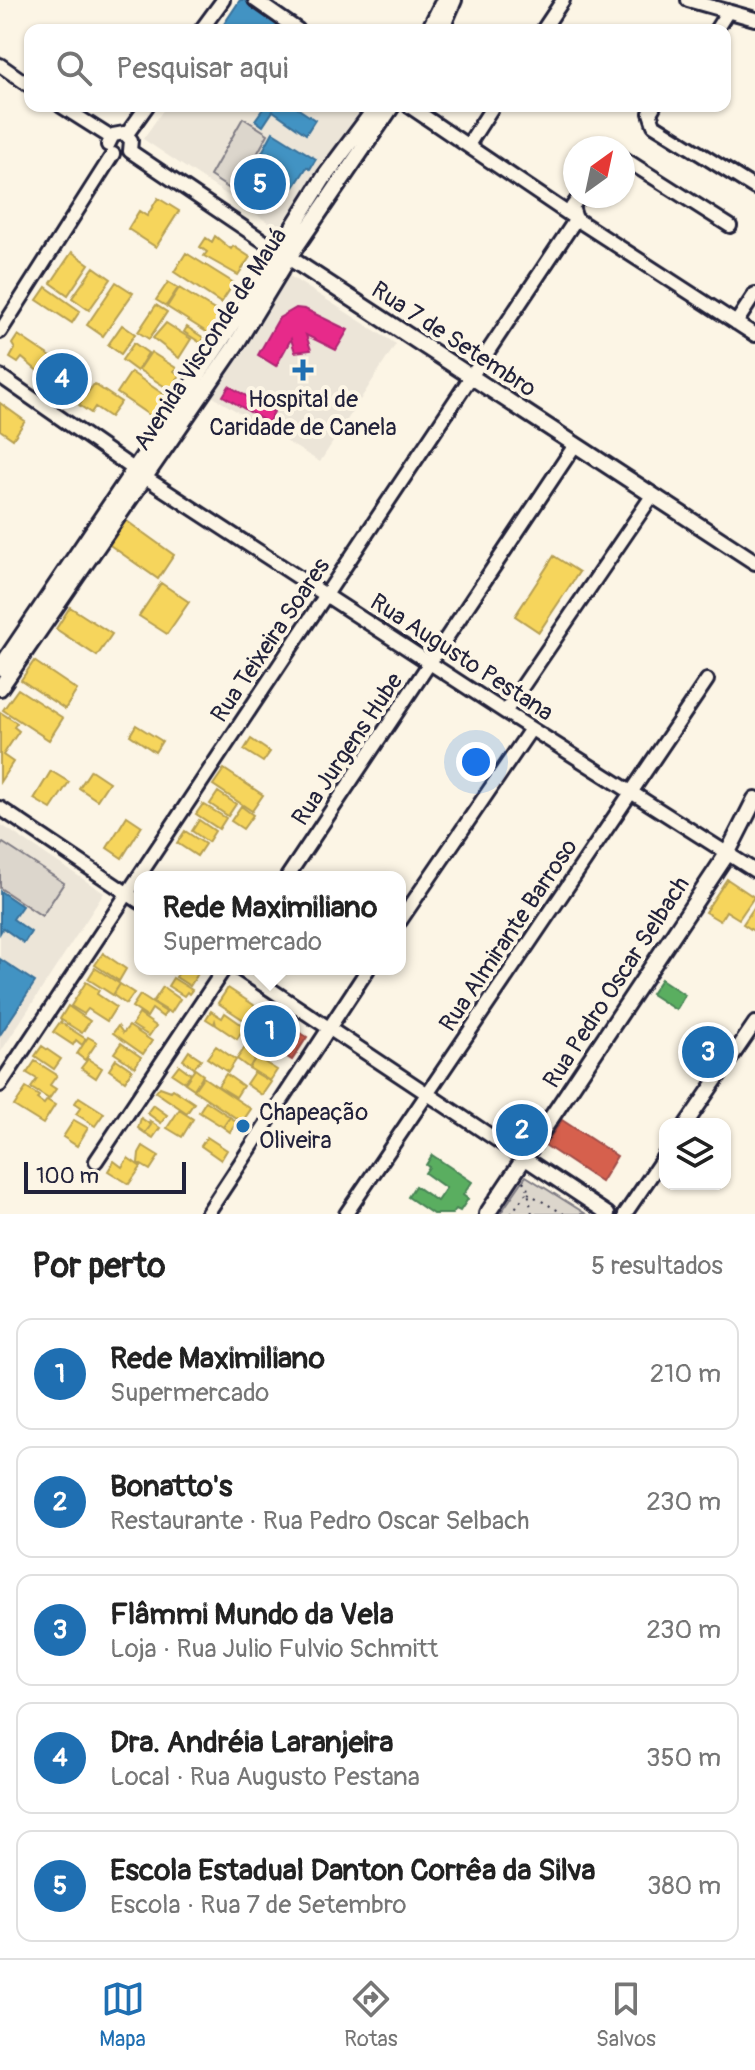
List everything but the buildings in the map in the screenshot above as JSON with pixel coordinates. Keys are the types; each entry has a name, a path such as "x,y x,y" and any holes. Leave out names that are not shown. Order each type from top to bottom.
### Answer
{"main road":[{"path":"432,24 444,0"},
{"path":"444,24 454,0"},
{"name":"Avenida Visconde de Mauá","path":"0,688 229,342 373,112"},
{"name":"Avenida Visconde de Mauá","path":"331,180 387,112"},
{"name":"Rua 7 de Setembro","path":"283,254 755,562"},
{"name":"Avenida Visconde de Mauá","path":"0,668 140,474"},
{"name":"Rua Pedro Oscar Selbach","path":"487,1214 727,854 755,799"}],"street":[{"path":"205,24 223,0"},
{"path":"255,0 289,24"},
{"path":"547,24 563,0"},
{"path":"688,0 755,19"},
{"path":"720,24 728,11"},
{"path":"0,65 24,82"},
{"path":"70,112 110,137"},
{"path":"127,134 143,112"},
{"path":"418,112 755,335"},
{"path":"468,145 489,112"},
{"path":"651,112 654,125 755,188"},
{"path":"113,154 108,144 110,137 116,133 127,134"},
{"path":"113,154 123,155 130,151 132,144 127,134"},
{"name":"Rua 7 de Setembro","path":"130,151 283,254"},
{"path":"0,332 113,154"},
{"path":"635,166 730,226"},
{"path":"572,208 576,219"},
{"name":"Rua Teixeira Soares","path":"143,871 576,219"},
{"path":"736,323 755,294"},
{"name":"Rua Augusto Pestana","path":"0,376 140,474 755,871"},
{"name":"Rua Jurgens Hube","path":"291,871 575,445"},
{"path":"505,712 652,496"},
{"name":"Rua Almirante Barroso","path":"346,1214 707,680"},
{"path":"406,912 531,729"},
{"path":"0,808 134,898"},
{"name":"Rua Teixeira Soares","path":"0,1085 134,885"},
{"path":"96,1161 220,975"},
{"path":"249,975 608,1214"},
{"path":"207,1214 364,975"},
{"path":"690,1118 755,1023"},
{"path":"625,1214 659,1164"}],"path":[{"path":"511,1214 527,1192"},
{"path":"527,1192 532,1214"},
{"path":"527,1192 564,1214"}],"shaded area":[{"path":"162,112 359,112 278,229 143,139"},
{"path":"243,118 268,134 236,193 210,176"},
{"name":"Hospital de Caridade de Canela","path":"288,275 396,344 320,462 210,395"},
{"path":"0,824 104,893 0,1053"},
{"path":"3,843 64,883 42,916 0,888 0,847"},
{"path":"526,1176 586,1214 500,1214"}],"place":[{"name":"Escola Estadual Danton Corrêa da Silva","path":"260,184"},
{"name":"Hospital de Caridade de Canela","path":"303,370"},
{"name":"Dra. Andréia Laranjeira","path":"62,379"},
{"name":"Rede Maximiliano","path":"270,1031"},
{"name":"Flâmmi Mundo da Vela","path":"708,1052"},
{"name":"Chapeação Oliveira","path":"243,1126"},
{"name":"Bonatto's","path":"522,1130"}]}
